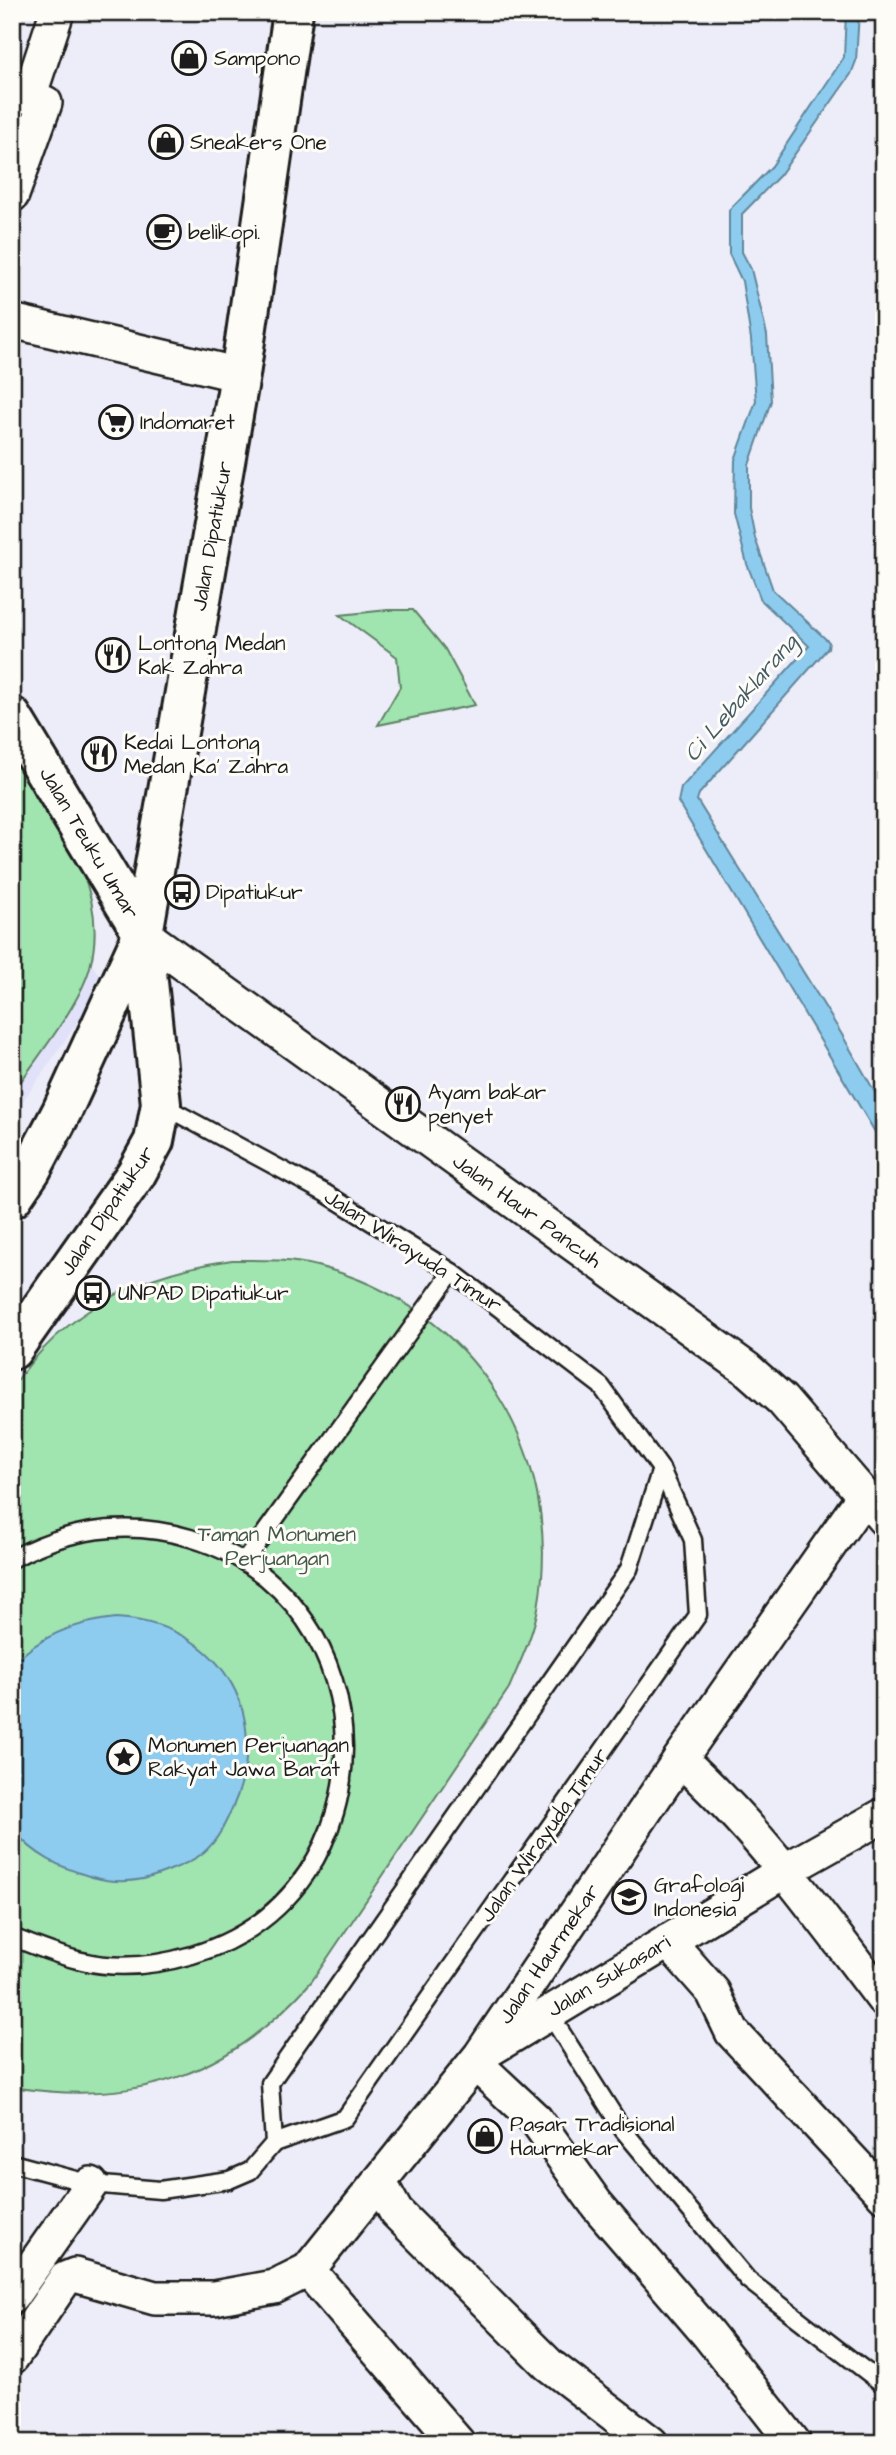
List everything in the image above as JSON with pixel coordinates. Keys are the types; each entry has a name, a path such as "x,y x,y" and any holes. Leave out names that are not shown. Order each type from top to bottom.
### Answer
{"main road":[{"name":"Jalan Dipatiukur","path":"12,1350 136,1174 154,1141 161,1104 143,934 240,375 293,12"},
{"name":"Jalan Teuku Umar","path":"12,717 143,934"},
{"name":"Jalan Dipatiukur","path":"12,1198 31,1170 62,1111 143,934"}],"street":[{"path":"12,195 45,103 20,95 57,12"},
{"path":"12,321 240,375"},
{"name":"Jalan Haur Pancuh","path":"143,934 747,1369 782,1400 874,1508"},
{"name":"Jalan Haurmekar","path":"12,2357 65,2279 75,2275 155,2298 214,2298 274,2287 308,2270 478,2059 680,1759 874,1508"},
{"path":"680,1759 715,1790 786,1870 884,2000"},
{"name":"Jalan Sukasari","path":"478,2059 786,1870 884,1815"},
{"path":"668,1941 713,1992 732,2032 884,2195"},
{"path":"478,2059 536,2120 597,2205 708,2334 794,2443"},
{"path":"380,2183 396,2212 549,2365 651,2443"},
{"path":"12,2296 91,2184"},
{"path":"308,2270 458,2443"}],"lane":[{"name":"Jalan Wirayuda Timur","path":"161,1104 325,1193 452,1272 600,1386 662,1469 693,1540 698,1615 345,2118 274,2143"},
{"path":"244,1562 452,1272"},
{"path":"12,2163 91,2184 160,2190 229,2180 250,2171 274,2143 270,2083 629,1570 662,1469"},
{"path":"12,1559 39,1545 80,1532 122,1527 165,1531 206,1543 244,1562 278,1589 307,1623 328,1661 341,1702 346,1745 343,1788 330,1829 310,1868 283,1901 250,1929 212,1950 170,1962 127,1966 84,1962 12,1937"},
{"path":"549,2013 623,2130 748,2280 884,2385"}],"shaded area":[{"path":"12,852 105,983 12,1117"}],"green space":[{"path":"413,610 445,649 475,705 378,725 400,687 397,657 340,615"},
{"path":"12,754 75,854 93,909 95,937 90,967 77,998 12,1094"},
{"name":"Taman Monumen Perjuangan","path":"232,1260 274,1260 306,1264 372,1285 421,1314 462,1350 496,1393 521,1441 537,1494 543,1550 536,1618 509,1688 312,1981 281,2013 249,2039 215,2060 180,2076 143,2087 104,2092 18,2088 12,2086 12,1388 56,1336 107,1299 166,1274"}],"water":[{"path":"846,12 859,12 856,61 851,74 780,175 742,214 742,252 751,269 767,335 771,401 749,465 749,508 755,538 773,590 829,642 828,648 699,794 697,800 841,1033 884,1108 884,1147 678,802 681,788 809,646 761,600 747,564 734,514 735,460 756,401 751,339 742,281 729,254 729,210 772,166 844,57"},
{"path":"116,1618 152,1624 183,1636 208,1654 228,1678 241,1705 247,1736 245,1769 234,1804 213,1843 185,1864 156,1875 129,1881 101,1879 58,1865 30,1846 12,1829 12,1665 34,1646 60,1632 87,1623"}],"place":[{"name":"Sampono","path":"189,58"},
{"name":"Sneakers One","path":"166,142"},
{"name":"belikopi.","path":"164,232"},
{"name":"Indomaret","path":"116,422"},
{"name":"Lontong Medan Kak Zahra","path":"113,655"},
{"name":"Kedai Lontong Medan Ka' Zahra","path":"99,754"},
{"name":"Dipatiukur","path":"182,892"},
{"name":"Ayam bakar penyet","path":"403,1104"},
{"name":"UNPAD Dipatiukur","path":"93,1293"},
{"name":"Monumen Perjuangan Rakyat Jawa Barat","path":"124,1757"},
{"name":"Grafologi Indonesia","path":"629,1897"},
{"name":"Pasar Tradisional Haurmekar","path":"485,2136"}],"water label":[{"name":"Ci Lebaklarang","path":"741,698"}]}
